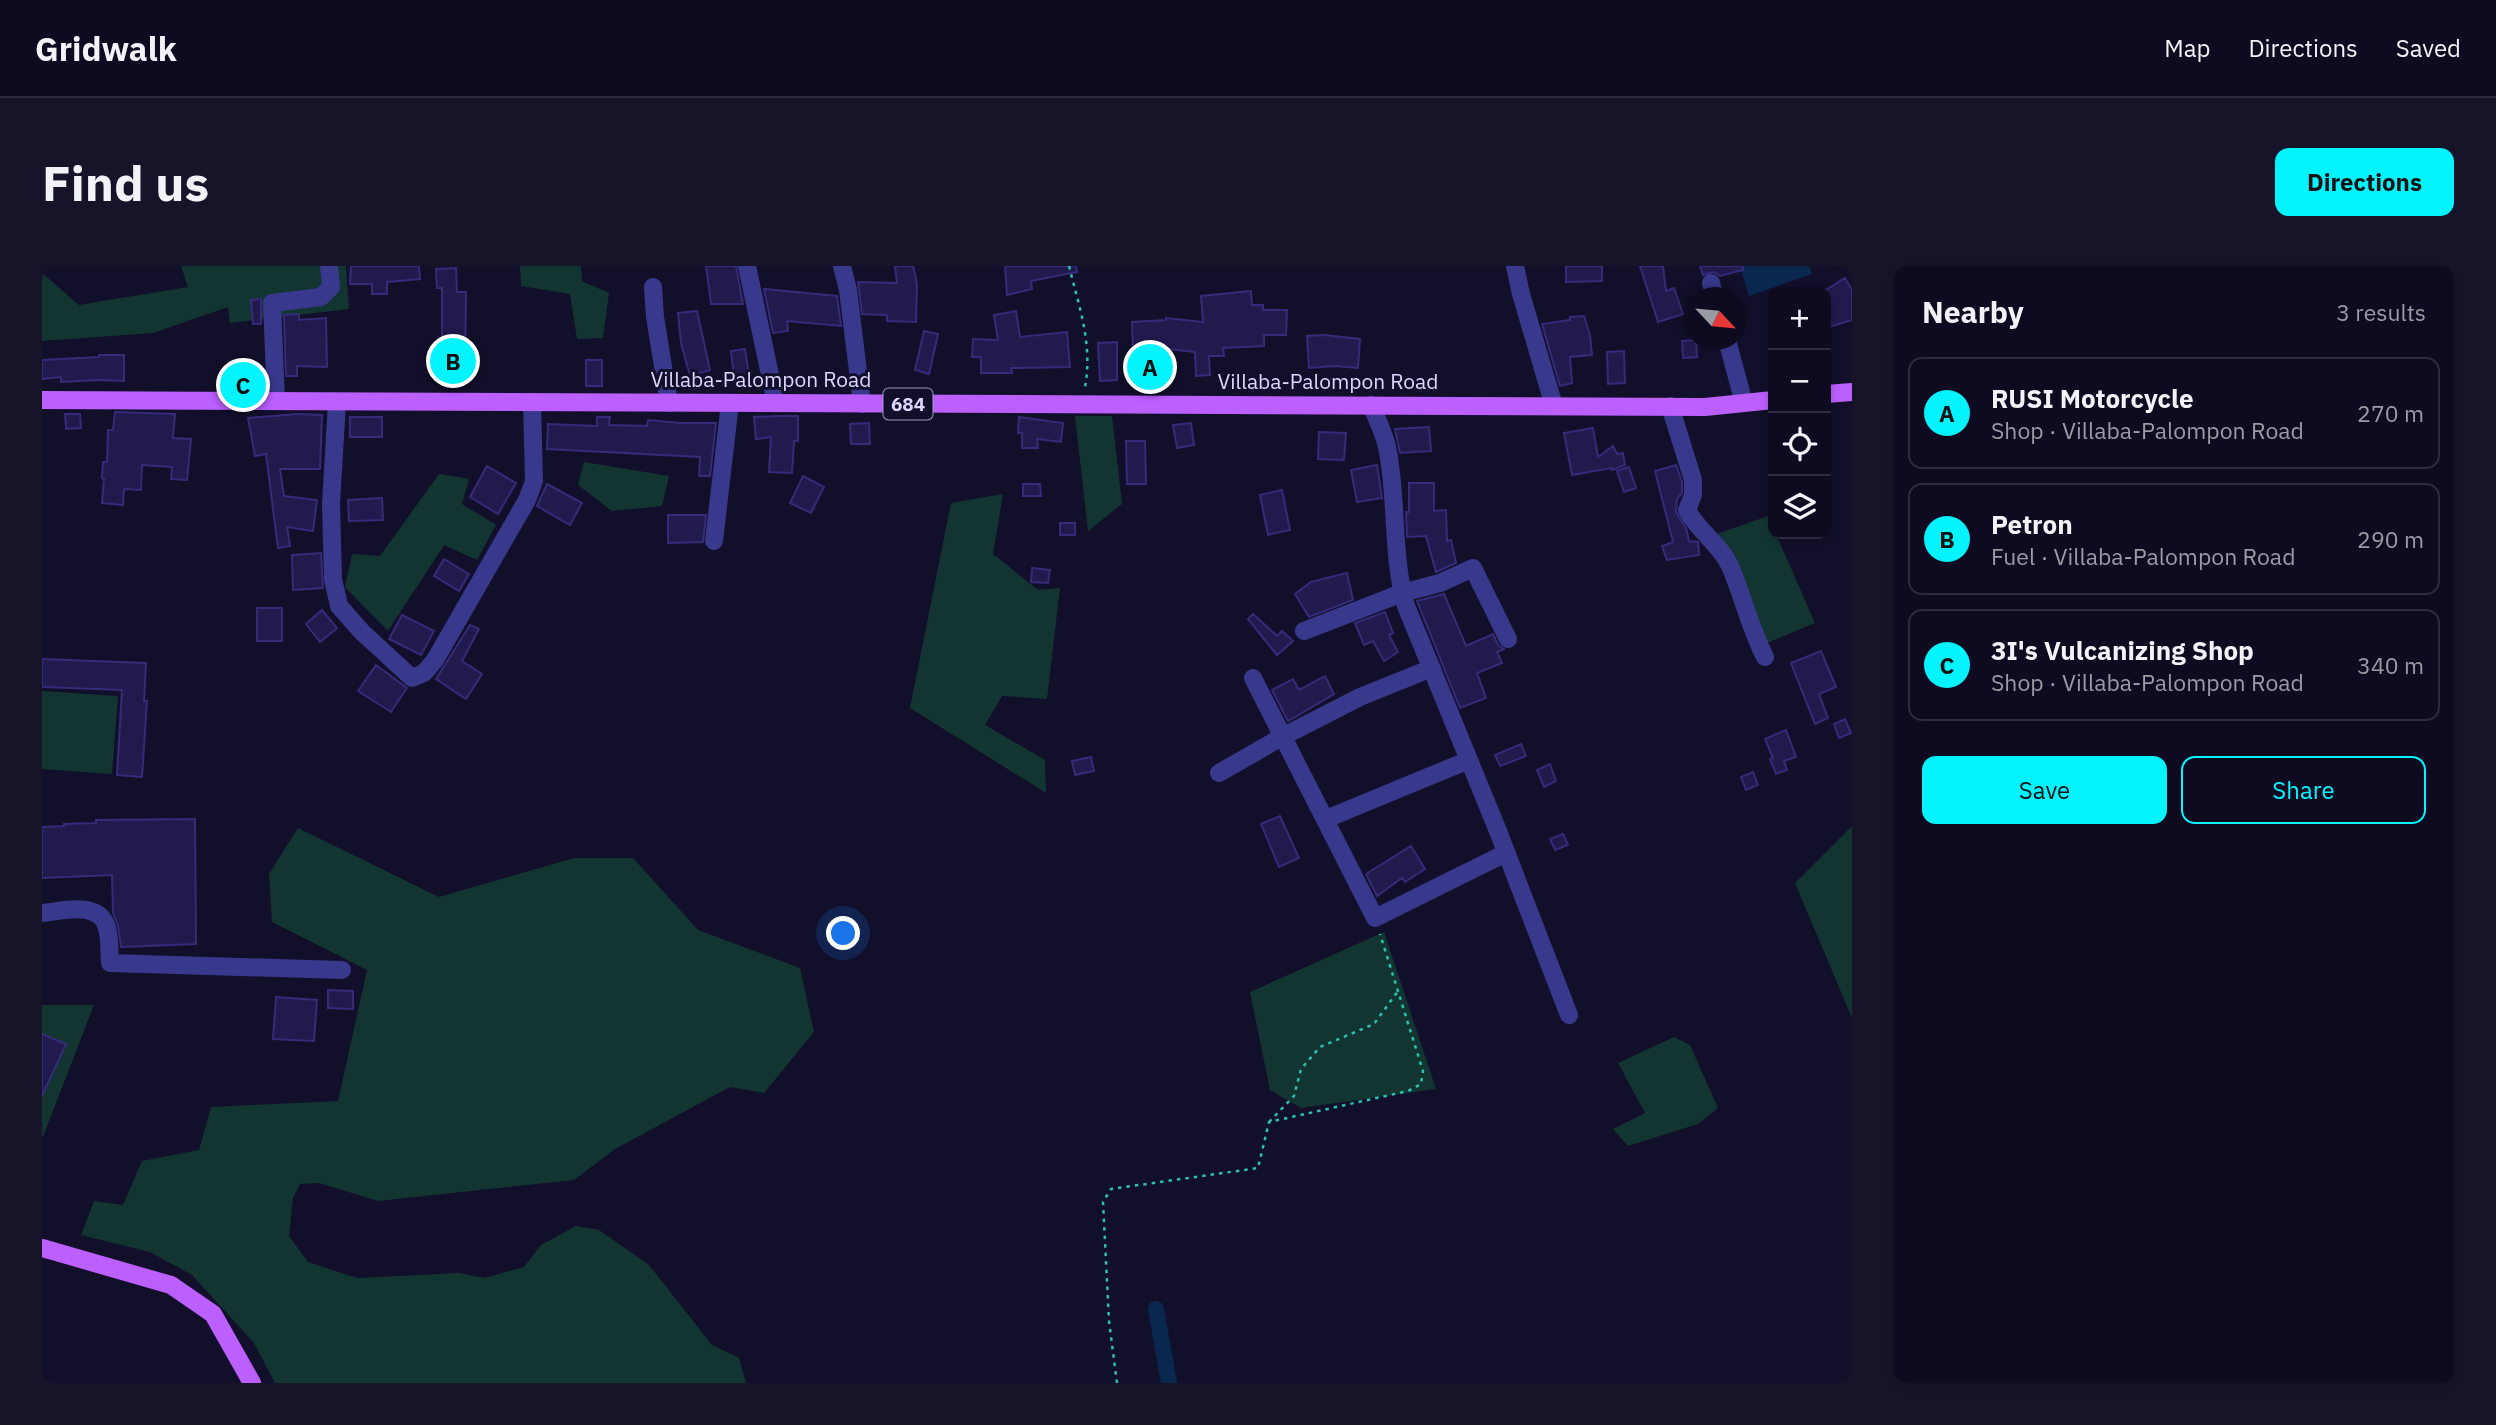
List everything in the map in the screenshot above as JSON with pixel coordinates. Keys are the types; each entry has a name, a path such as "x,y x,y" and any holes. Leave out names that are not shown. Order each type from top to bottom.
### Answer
{"main road":[{"path":"1831,394 1852,392"},
{"name":"Villaba-Palompon Road","path":"42,400 1705,407 1768,400"},
{"path":"42,1248 170,1285 213,1314 252,1383"}],"street":[{"path":"276,401 272,303 321,298 331,287 329,266"},
{"path":"747,266 776,403"},
{"path":"842,266 848,290 862,404"},
{"path":"1515,266 1554,406"},
{"path":"653,287 654,317 669,403"},
{"path":"1730,350 1744,402"},
{"path":"337,402 331,504 332,579 339,606 362,632 412,678 425,673 435,660 527,500 534,481 532,402"},
{"path":"714,541 730,403"},
{"path":"1371,405 1387,444 1395,515 1398,578 1402,593 1569,1015"},
{"path":"1670,406 1693,480 1693,495 1687,510 1691,519 1721,550 1730,566 1765,657"},
{"path":"1304,631 1402,593 1440,583 1473,568 1508,639"},
{"path":"1219,773 1283,736 1360,697 1432,668"},
{"path":"1253,678 1375,918 1506,853"},
{"path":"1326,818 1469,760"},
{"path":"42,913 84,909 98,913 107,926 110,963 342,970"}],"path":[{"path":"1069,266 1085,328 1089,365 1082,404"},
{"path":"1269,1122 1408,1091 1421,1084 1423,1071 1375,918"},
{"path":"1117,1383 1109,1321 1103,1202 1111,1189 1258,1168 1269,1122 1294,1096 1301,1069 1320,1047 1374,1024 1398,991"}],"green space":[{"path":"181,266 346,266 349,309 230,323 228,307 153,333 42,341 42,273 79,305 188,287"},
{"path":"520,266 581,266 582,281 609,293 603,338 577,339 570,294 521,286"},
{"path":"1075,416 1112,416 1122,504 1088,531"},
{"path":"584,462 669,476 662,506 612,511 578,485"},
{"path":"439,474 469,479 462,504 496,525 477,560 444,545 388,631 345,587 352,554 380,556"},
{"path":"1003,494 993,554 1038,590 1060,588 1047,699 1002,696 985,725 1045,760 1046,793 910,708 951,503"},
{"path":"1768,516 1768,539 1778,539 1815,623 1755,648 1714,535"},
{"path":"42,691 118,696 112,774 42,769"},
{"path":"1852,826 1852,1018 1795,883"},
{"path":"298,828 439,897 574,858 633,858 698,930 800,968 814,1032 764,1093 730,1087 615,1149 574,1180 378,1201 319,1183 300,1184 293,1198 289,1236 308,1262 357,1278 459,1273 484,1278 524,1267 541,1245 576,1226 599,1230 649,1265 712,1345 739,1358 746,1383 275,1383 254,1343 192,1275 150,1252 81,1235 94,1201 123,1205 142,1161 199,1150 211,1107 338,1101 367,970 272,922 269,874"},
{"path":"1384,932 1436,1089 1301,1108 1270,1090 1250,992"},
{"path":"42,1005 94,1005 42,1139"},
{"path":"1674,1037 1690,1045 1718,1108 1698,1124 1628,1146 1613,1129 1645,1113 1618,1063"}],"water":[{"path":"1740,266 1809,266 1812,274 1768,287 1768,289 1749,296"}],"building":[{"path":"351,266 419,266 420,279 387,282 387,294 372,294 372,284 350,284"},
{"path":"706,266 736,266 743,304 711,304"},
{"path":"895,266 913,266 917,284 916,322 887,321 887,315 862,314 858,282 897,283"},
{"path":"1005,266 1076,266 1077,272 1031,281 1032,289 1007,295"},
{"path":"1566,266 1602,266 1602,281 1566,282"},
{"path":"1640,266 1663,266 1666,291 1674,288 1683,314 1658,322"},
{"path":"1700,266 1743,266 1743,270 1720,276 1713,272 1703,275"},
{"path":"456,268 457,292 466,292 465,376 442,376 442,288 437,288 436,269"},
{"path":"1845,278 1852,290 1852,320 1831,326 1831,287"},
{"path":"764,289 837,296 841,326 787,321 788,331 773,333"},
{"path":"1251,291 1252,305 1263,305 1263,310 1287,310 1286,335 1264,335 1264,346 1223,348 1224,356 1209,356 1210,375 1196,376 1195,352 1159,348 1133,350 1132,322 1166,318 1203,322 1201,296"},
{"path":"261,299 261,324 253,324 251,300"},
{"path":"697,311 710,370 690,376 681,343 678,313"},
{"path":"1016,311 1020,337 1067,332 1070,367 1011,368 1012,373 981,373 981,357 972,357 973,339 998,340 994,315"},
{"path":"299,314 299,320 326,318 327,367 297,366 297,376 286,376 284,315"},
{"path":"1584,316 1592,355 1570,357 1572,383 1560,386 1542,324"},
{"path":"924,331 938,334 929,374 915,370"},
{"path":"1307,336 1360,339 1358,368 1309,368"},
{"path":"1682,341 1684,350 1697,350 1697,357 1683,358"},
{"path":"1117,342 1117,380 1100,381 1098,343"},
{"path":"745,349 749,375 734,377 731,351"},
{"path":"1624,351 1625,383 1608,384 1607,352"},
{"path":"124,355 124,381 61,382 61,377 42,379 42,360"},
{"path":"586,360 602,360 602,386 586,386"},
{"path":"115,412 175,414 173,438 191,439 187,480 171,479 172,467 142,465 141,490 124,489 123,505 102,503 103,462 107,462 108,430 113,430"},
{"path":"65,414 80,414 81,428 66,429"},
{"path":"322,415 320,469 280,469 284,496 317,500 313,531 287,527 290,546 278,548 266,454 255,456 248,418"},
{"path":"798,416 798,441 794,441 792,473 769,472 771,437 756,439 754,417"},
{"path":"350,417 382,417 382,437 350,437"},
{"path":"597,417 610,417 609,425 647,426 648,420 716,423 710,476 699,476 700,457 547,449 548,424 597,426"},
{"path":"1019,417 1063,423 1061,442 1037,439 1038,448 1022,448 1022,433 1018,433"},
{"path":"869,423 870,444 851,444 850,424"},
{"path":"1191,423 1194,445 1177,448 1173,425"},
{"path":"1429,427 1431,451 1400,453 1395,429"},
{"path":"1593,428 1598,457 1613,446 1617,454 1623,453 1625,465 1612,470 1611,468 1572,475 1564,433"},
{"path":"1319,432 1346,433 1344,460 1318,459"},
{"path":"1126,441 1145,441 1146,484 1127,484"},
{"path":"1377,465 1382,498 1357,502 1351,470"},
{"path":"1676,465 1682,482 1682,493 1677,499 1676,512 1686,528 1689,541 1698,542 1699,555 1667,560 1662,546 1673,542 1655,471"},
{"path":"487,466 516,483 498,514 470,497"},
{"path":"1629,467 1636,488 1624,492 1617,471"},
{"path":"803,476 824,487 811,513 790,503"},
{"path":"1409,483 1434,483 1434,511 1446,510 1447,541 1451,540 1456,563 1436,572 1426,536 1407,537"},
{"path":"547,484 582,503 570,525 537,506"},
{"path":"1023,484 1040,484 1041,496 1023,496"},
{"path":"1282,490 1290,530 1268,535 1260,495"},
{"path":"382,498 383,520 349,521 348,500"},
{"path":"668,515 706,515 703,542 668,543"},
{"path":"1060,523 1075,523 1075,535 1060,535"},
{"path":"321,553 323,588 293,590 292,555"},
{"path":"444,559 469,574 459,591 434,576"},
{"path":"1032,568 1050,570 1048,583 1031,582"},
{"path":"1347,573 1353,600 1309,617 1295,594 1311,582"},
{"path":"1444,594 1466,646 1493,634 1498,645 1504,649 1497,652 1502,663 1477,673 1486,698 1460,708 1417,601"},
{"path":"257,608 282,608 282,641 257,641"},
{"path":"322,610 337,628 320,642 306,624"},
{"path":"1385,612 1393,633 1389,635 1398,652 1384,661 1373,641 1364,645 1355,623"},
{"path":"1253,614 1277,636 1282,631 1293,641 1277,655 1248,619"},
{"path":"402,615 434,631 421,655 389,639"},
{"path":"470,625 479,629 462,661 482,674 466,699 436,679"},
{"path":"1821,651 1836,687 1819,694 1828,718 1815,724 1791,663"},
{"path":"42,659 146,663 144,701 147,701 142,777 117,775 122,690 42,687"},
{"path":"376,665 407,688 391,712 358,691"},
{"path":"1325,676 1334,694 1288,721 1272,690 1293,679 1299,690"},
{"path":"1845,719 1851,733 1839,738 1834,724"},
{"path":"1786,730 1796,757 1784,761 1787,770 1776,774 1765,739"},
{"path":"1521,744 1526,756 1500,766 1495,755"},
{"path":"1091,757 1094,771 1075,775 1072,761"},
{"path":"1550,764 1556,781 1544,787 1537,770"},
{"path":"1753,772 1758,785 1746,790 1741,777"},
{"path":"1280,816 1299,858 1279,867 1261,824"},
{"path":"195,819 196,944 121,947 113,913 112,875 42,878 42,827 96,823 96,820"},
{"path":"1563,834 1568,845 1555,850 1550,839"},
{"path":"1411,846 1425,869 1405,882 1402,878 1377,896 1366,874"},
{"path":"328,990 353,991 353,1009 328,1008"},
{"path":"276,997 317,1000 314,1041 273,1039"},
{"path":"42,1034 66,1044 42,1096"}],"waterway":[{"path":"1156,1309 1169,1383"}],"place":[{"name":"Petron","path":"453,361"},
{"name":"RUSI Motorcycle","path":"1150,367"},
{"name":"3I's Vulcanizing Shop","path":"243,385"}]}
